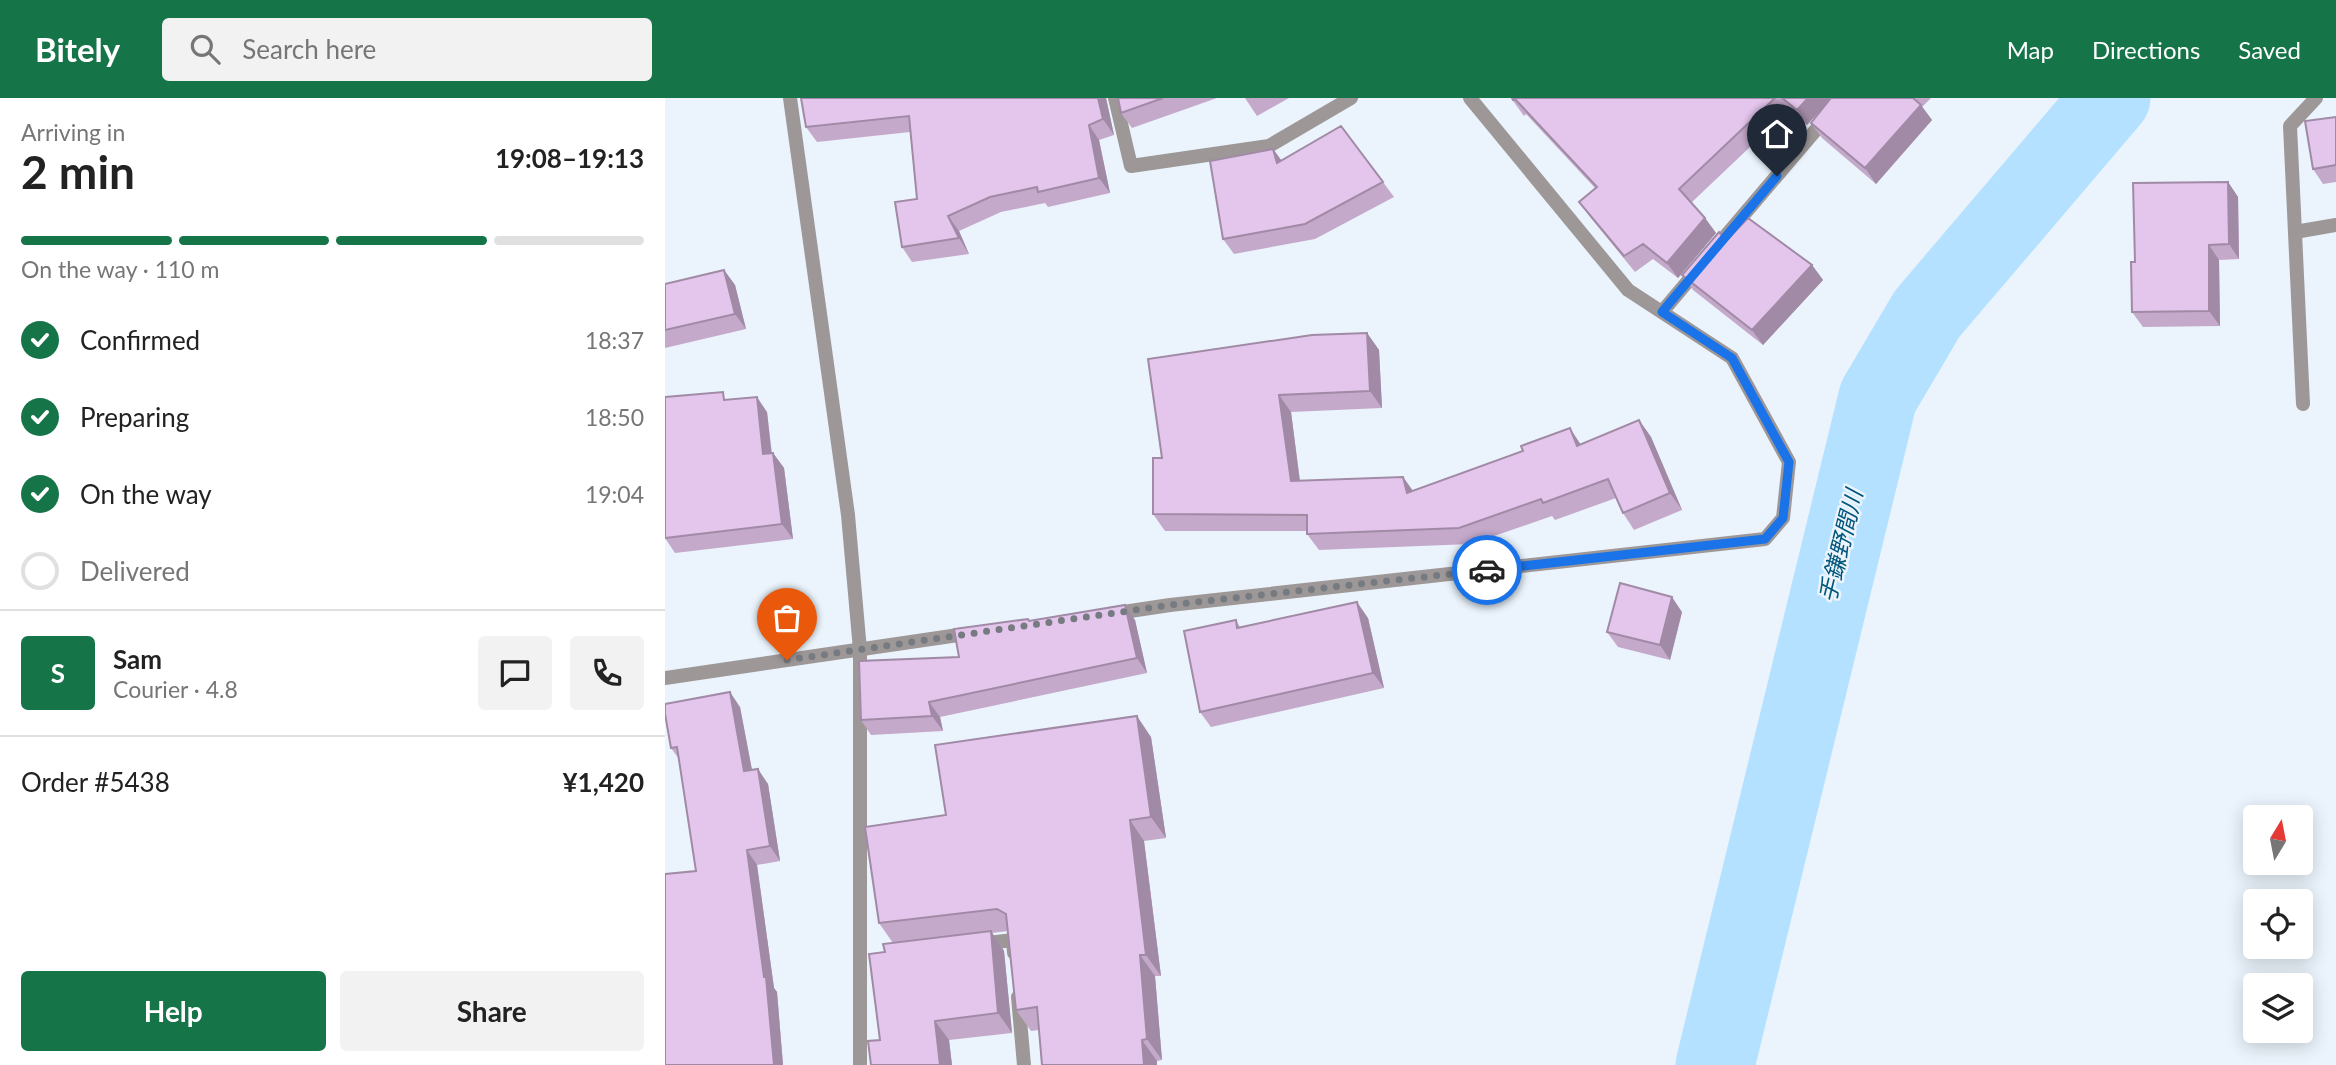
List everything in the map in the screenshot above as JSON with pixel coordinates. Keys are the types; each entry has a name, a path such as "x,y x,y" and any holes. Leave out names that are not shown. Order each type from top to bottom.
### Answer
{"street":[{"path":"790,98 848,515 860,650 867,957 860,1065"},
{"path":"1115,98 1132,166 1269,146 1351,98"},
{"path":"1089,617 1170,605 1765,539 1783,518 1789,462 1732,358 1628,290 1470,98"},
{"path":"1662,312 1843,98"},
{"path":"2303,404 2290,126 2316,98"},
{"path":"2295,232 2336,225"},
{"path":"665,678 981,632"},
{"path":"971,945 1013,940 1024,1065"}],"building":[{"path":"801,98 1098,98 1103,119 1089,125 1099,178 1038,192 1037,187 990,197 948,216 959,238 902,247 895,202 917,199 909,116 806,127"},
{"path":"1118,98 1163,98 1121,113"},
{"path":"1512,98 1775,98 1679,189 1705,218 1667,263 1643,244 1624,256 1579,202 1597,187"},
{"path":"1782,98 1808,98 1797,110"},
{"path":"1831,98 1913,98 1921,105 1865,168 1811,123"},
{"path":"2336,117 2336,165 2313,169 2305,121"},
{"path":"1341,126 1383,182 1305,224 1223,239 1210,161 1273,149 1277,163"},
{"path":"2228,182 2229,244 2209,245 2209,311 2132,312 2131,262 2135,262 2133,183"},
{"path":"1748,218 1812,265 1752,330 1682,275 1719,232 1726,241"},
{"path":"724,270 735,314 665,330 665,284"},
{"path":"1367,333 1370,391 1279,395 1291,481 1403,477 1407,493 1523,451 1521,446 1570,428 1577,446 1639,420 1670,493 1623,513 1608,479 1543,503 1541,499 1459,528 1307,534 1307,515 1153,514 1153,458 1162,458 1148,359 1312,335"},
{"path":"723,392 724,400 757,397 763,454 773,453 782,524 665,538 665,397"},
{"path":"1620,583 1672,597 1660,645 1607,632"},
{"path":"1357,602 1373,673 1200,712 1184,631 1236,620 1237,628"},
{"path":"1125,605 1137,658 929,702 932,716 861,720 859,661 959,657 954,629 1029,621"},
{"path":"730,692 744,771 758,769 770,846 747,850 766,977 774,1065 665,1065 665,874 696,871 677,747 671,748 665,704"},
{"path":"1137,716 1151,817 1130,820 1146,955 1140,955 1147,1039 1142,1040 1144,1065 1042,1065 1037,1007 1016,1010 1006,914 997,909 879,923 865,827 946,815 935,745"},
{"path":"991,931 998,1013 935,1021 940,1065 871,1065 868,1041 880,1040 869,954 885,952 883,944"}],"waterway":[{"name":"手鎌野間川","path":"1715,1065 1878,397 1927,314 2111,98"}],"way so far":[{"path":"787,660 1170,605 1487,570"}],"route":[{"path":"1487,570 1765,539 1783,518 1789,462 1732,358 1662,312 1777,176"}]}
